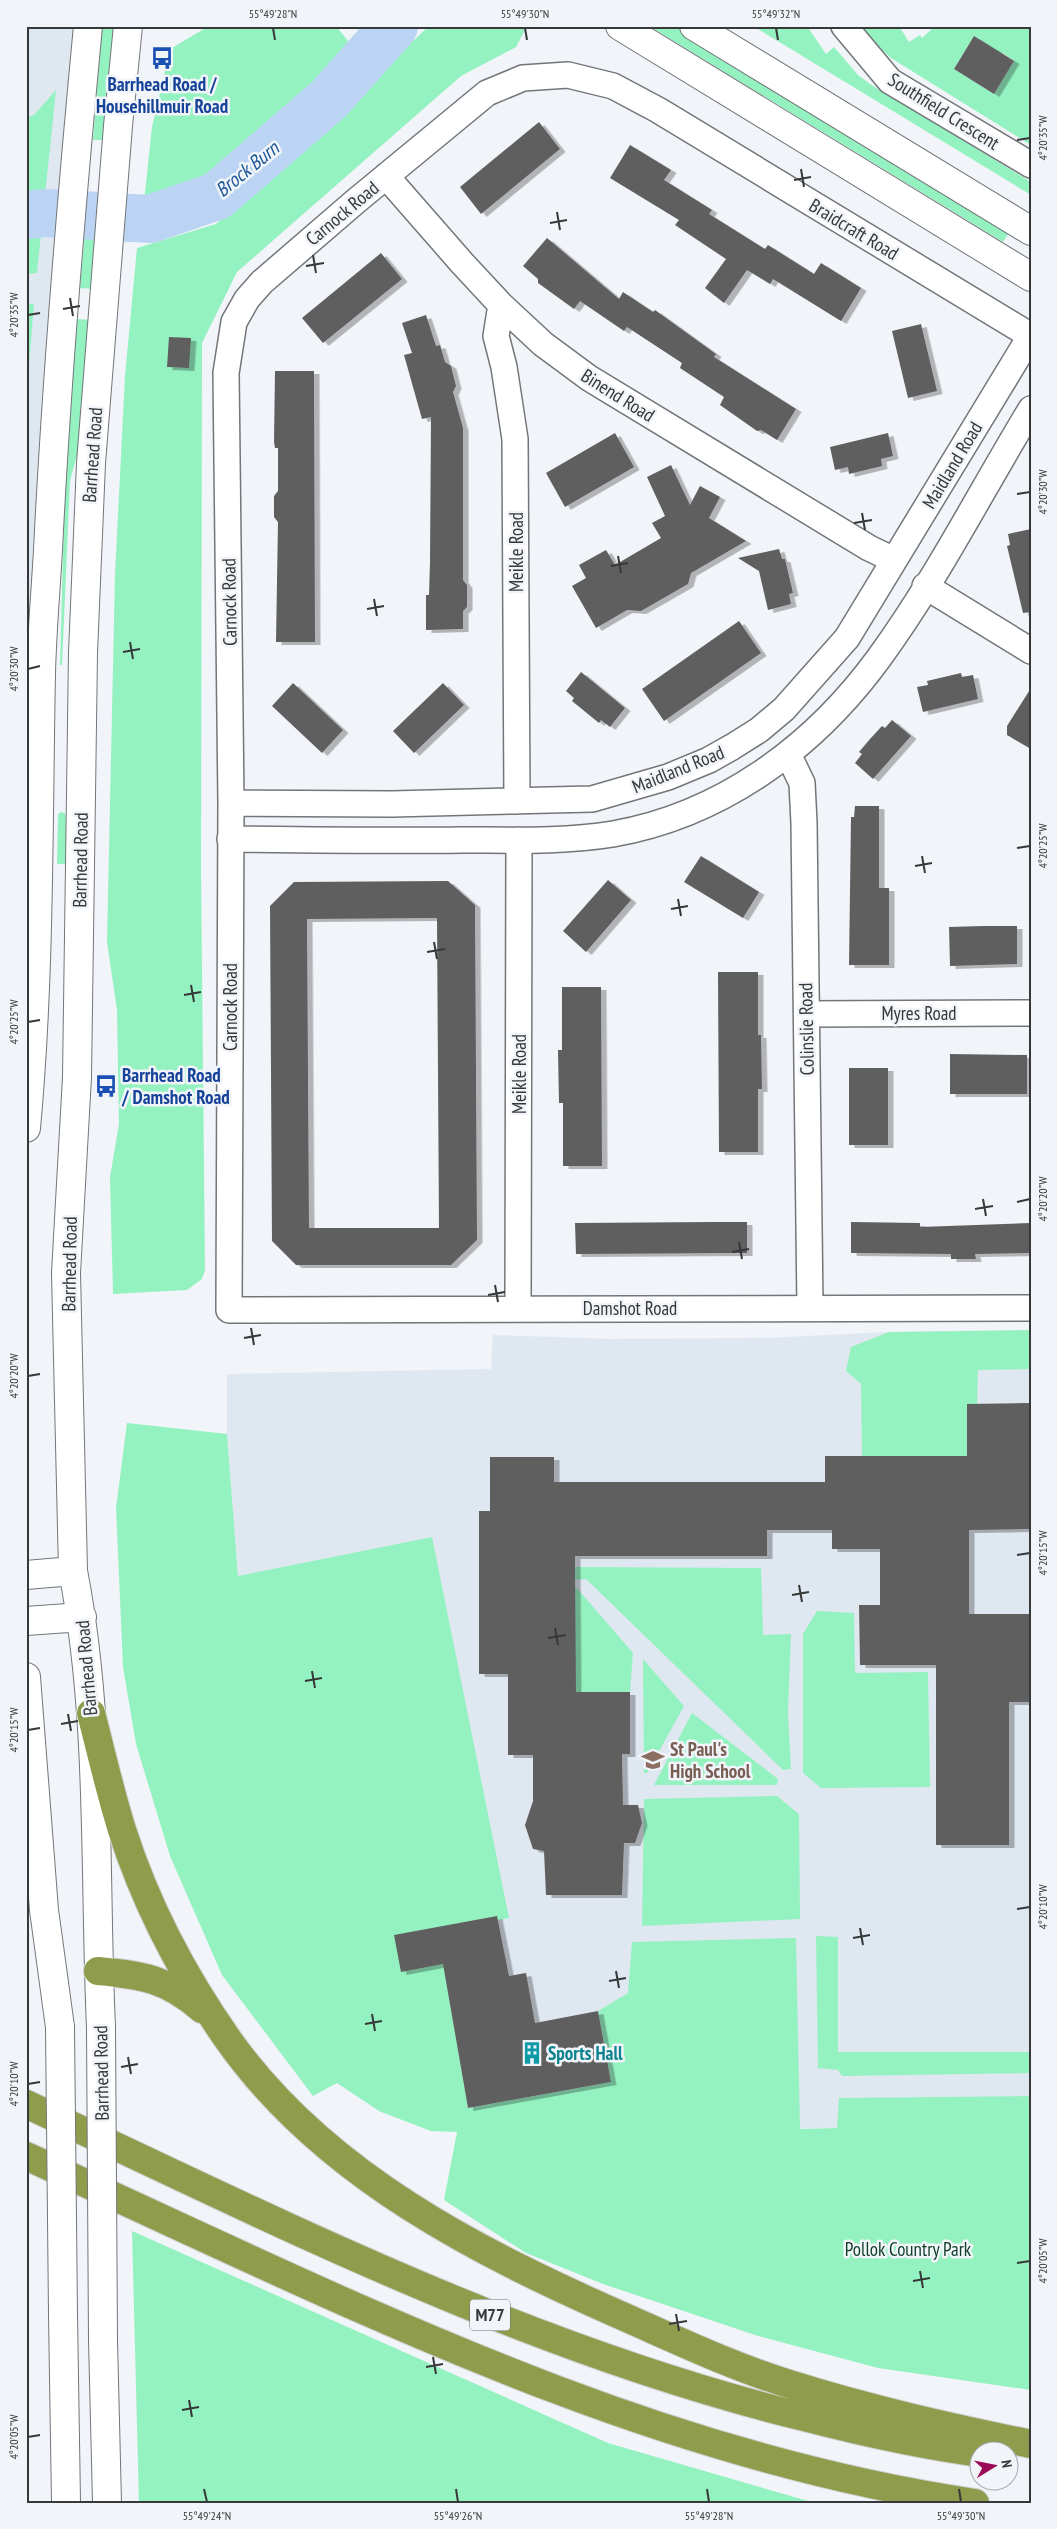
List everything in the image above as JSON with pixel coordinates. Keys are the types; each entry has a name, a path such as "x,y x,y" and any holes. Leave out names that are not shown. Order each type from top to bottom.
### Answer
{"highway":[{"path":"91,1713 122,1829 152,1908 192,1983 230,2043"},
{"path":"98,1971 155,1979 177,1990 201,2008 289,2110 352,2167 389,2194 446,2228 573,2295 730,2363 786,2383 900,2415 1031,2444"},
{"name":"M77","path":"26,2104 352,2257 526,2330 611,2360 761,2407 874,2434 970,2451"},
{"name":"M77","path":"26,2156 379,2318 546,2388 705,2442 766,2459 835,2476 975,2503"}],"main road":[{"name":"Barrhead Road","path":"26,1128 32,1069 39,920 41,674 66,267 88,26"},
{"name":"Barrhead Road","path":"107,2503 103,2340 101,2027 91,1713 82,1617 73,1570 66,1273 78,1077 83,653 91,463 118,126 128,26"},
{"path":"620,26 1031,277"},
{"path":"694,26 1031,231"},
{"path":"26,1575 73,1570"},
{"path":"26,1621 82,1617"},
{"path":"26,1677 44,1910 60,2027 66,2503"},
{"path":"26,1856 44,1910"},
{"path":"56,1994 98,1971"}],"street":[{"name":"Southfield Crescent","path":"844,26 890,81 1031,165"},
{"name":"Carnock Road","path":"229,1310 231,803 226,373 234,322 247,299 262,282 386,176 487,94 523,78 568,75"},
{"name":"Braidcraft Road","path":"568,75 613,86 658,110 1031,336"},
{"name":"Binend Road","path":"386,176 420,217 501,305 543,344 589,378 869,548 894,560"},
{"name":"Meikle Road","path":"501,305 496,336 504,367 515,439 517,801"},
{"name":"Maidland Road","path":"231,803 392,804 592,799 668,777 709,760 732,747 759,730 784,709 814,678 847,638 1031,336"},
{"name":"Maidland Road","path":"230,839 519,840 574,838 612,834 679,817 711,804 738,789 788,754 855,687 879,658 925,586 1031,409"},
{"path":"925,586 1031,650"},
{"name":"Colinslie Road","path":"788,754 802,783 810,1308"},
{"path":"668,777 679,817"},
{"path":"392,804 392,840"},
{"name":"Meikle Road","path":"518,1309 519,840"},
{"name":"Myres Road","path":"807,1014 1031,1012"},
{"name":"Damshot Road","path":"229,1310 1031,1308"}],"shaded area":[{"path":"26,26 74,26 26,919"},
{"name":"St Paul's High School","path":"1031,1330 1031,2122 473,2138 458,2131 431,2131 379,2111 238,1576 227,1434 227,1374 491,1369 493,1335 610,1339 766,1338 889,1332"}],"green space":[{"path":"102,26 115,26 105,140 93,140"},
{"path":"209,26 336,26 357,52 326,92 297,115 229,181 216,189 143,211 152,127 170,49"},
{"path":"429,26 527,26 516,47 461,76 237,272 202,343 201,871 205,1270 202,1279 187,1290 113,1294 110,1177 119,1124 117,1010 107,942 115,574 125,376 137,248 216,224"},
{"path":"649,26 674,26 1010,231 1003,242"},
{"path":"753,26 807,26 826,54 834,47 858,75 870,84 1031,182 1031,195"},
{"path":"861,26 899,26 909,42 920,35 922,38 935,26 1031,26 1031,145 891,58 870,39","holes":["974,36 985,43 983,47 1000,58 1003,53 1014,61 994,94 954,69"]},
{"path":"56,90 37,273 26,274 26,118 34,115"},
{"path":"85,231 99,232 94,289 80,288"},
{"path":"26,304 34,304 26,402"},
{"path":"76,319 92,320 86,422 70,481 62,665 60,665 65,478"},
{"path":"60,812 65,813 68,832 67,864 57,864 58,815"},
{"path":"1031,1330 1031,1369 978,1370 977,1404 967,1404 967,1456 862,1456 861,1384 846,1371 851,1347 889,1332"},
{"name":"Pollok Country Park","path":"127,1423 227,1434 238,1576 432,1537 509,1918 438,1932 468,2108 611,2082 598,2011 628,1993 632,1942 796,1938 800,2129 837,2128 839,2098 1031,2096 1031,2390 878,2368 755,2335 603,2284 526,2253 444,2200 457,2132 431,2131 379,2111 337,2083 313,2096 222,1975 170,1856 136,1744 123,1667 116,1508"},
{"path":"568,1567 761,1568 763,1635 791,1634 788,1712 791,1769 783,1770 586,1579 569,1580"},
{"path":"575,1586 633,1653 630,1692 537,1692"},
{"path":"817,1611 854,1613 855,1673 928,1672 930,1787 821,1788 803,1773 803,1634"},
{"path":"643,1659 684,1706 647,1773 644,1773"},
{"path":"692,1713 778,1779 777,1785 654,1785"},
{"path":"777,1796 799,1814 800,1919 642,1926 644,1799"},
{"path":"816,1936 838,1937 838,2052 1031,2052 1031,2073 842,2076 838,2070 818,2068"},
{"path":"132,2231 608,2443 815,2503 139,2503"}],"building":[{"path":"974,36 1014,61 994,94 954,69"},
{"path":"539,122 560,149 481,214 460,187"},
{"path":"630,145 671,170 664,180 712,210 709,214 765,249 768,245 814,274 821,263 861,288 841,321 773,279 770,284 747,270 724,303 705,288 726,259 675,225 679,220 610,178"},
{"path":"547,238 619,299 623,292 653,312 655,310 716,354 714,357 796,409 777,440 761,430 757,431 720,405 724,397 680,368 682,363 627,327 624,331 580,301 574,309 538,283 538,279 523,266"},
{"path":"381,253 402,279 323,343 302,318"},
{"path":"426,315 436,346 440,345 445,362 451,366 456,386 453,392 463,428 463,580 467,585 467,607 463,611 463,629 426,630 426,595 429,595 430,563 431,417 422,419 404,355 412,353 402,323"},
{"path":"921,324 937,391 908,398 892,331"},
{"path":"169,337 191,338 189,368 167,367"},
{"path":"275,371 314,371 315,642 276,642 278,522 274,517 274,496 278,491 278,448 275,448 274,442"},
{"path":"615,433 634,467 565,507 546,473"},
{"path":"888,433 893,456 881,459 882,466 849,474 848,467 835,470 830,447"},
{"path":"671,465 690,505 700,486 720,497 709,518 746,541 691,573 688,584 641,611 627,610 596,628 572,586 586,578 579,565 606,550 615,565 661,538 652,523 665,516 647,477"},
{"path":"1031,529 1031,612 1023,613 1007,546 1010,545 1008,534"},
{"path":"779,549 782,559 785,559 793,593 789,594 791,604 768,610 759,571 738,558"},
{"path":"739,621 761,653 664,721 642,689"},
{"path":"581,672 625,708 610,727 601,720 599,723 572,701 574,698 566,691"},
{"path":"961,673 962,677 973,675 978,699 923,712 917,687 928,685 927,681"},
{"path":"293,683 343,730 322,753 272,706"},
{"path":"443,683 464,705 414,753 393,731"},
{"path":"1031,688 1031,749 1007,735 1007,726"},
{"path":"892,720 911,736 873,779 855,763 862,754 859,752 870,739 882,726 885,728"},
{"path":"855,806 879,806 879,888 889,888 889,965 849,965 851,817 854,817"},
{"path":"701,856 759,892 743,918 684,882"},
{"path":"608,880 631,900 586,952 563,931"},
{"path":"448,881 475,905 477,1240 451,1265 296,1265 272,1241 270,906 294,882","holes":["437,918 439,1228 309,1228 307,919"]},
{"path":"1017,926 1017,964 950,966 949,927"},
{"path":"718,972 758,972 758,1035 761,1035 762,1089 758,1089 758,1152 719,1152"},
{"path":"562,987 601,987 602,1166 563,1166 563,1103 559,1103 558,1050 562,1050"},
{"path":"950,1054 1027,1055 1027,1094 950,1094"},
{"path":"849,1068 888,1068 888,1145 849,1145"},
{"path":"747,1222 747,1253 576,1254 575,1223"},
{"path":"851,1222 920,1223 920,1227 1030,1223 1031,1253 975,1254 976,1259 951,1259 951,1254 851,1253"},
{"path":"1031,1403 1031,1529 969,1530 969,1614 1031,1614 1031,1702 1009,1702 1009,1845 936,1845 936,1665 860,1665 859,1605 880,1605 880,1549 832,1549 832,1530 767,1530 767,1556 575,1556 576,1692 630,1692 630,1754 622,1754 623,1805 638,1805 642,1823 635,1843 624,1843 622,1895 546,1895 544,1851 533,1849 525,1825 533,1801 533,1755 508,1755 508,1674 479,1674 479,1511 490,1511 490,1457 554,1457 554,1482 825,1482 825,1456 967,1456 967,1404"},
{"name":"Sports Hall","path":"497,1916 509,1976 526,1973 535,2023 598,2011 611,2082 468,2108 443,1964 401,1972 394,1935"}],"waterway":[{"name":"Brock Burn","path":"26,215 46,213 150,219 217,196 329,99 394,26"}],"place":[{"name":"Barrhead Road / Househillmuir Road","path":"162,58"},
{"name":"Barrhead Road / Damshot Road","path":"106,1086"},
{"name":"St Paul's High School","path":"653,1760"},
{"name":"Sports Hall","path":"532,2053"}]}
